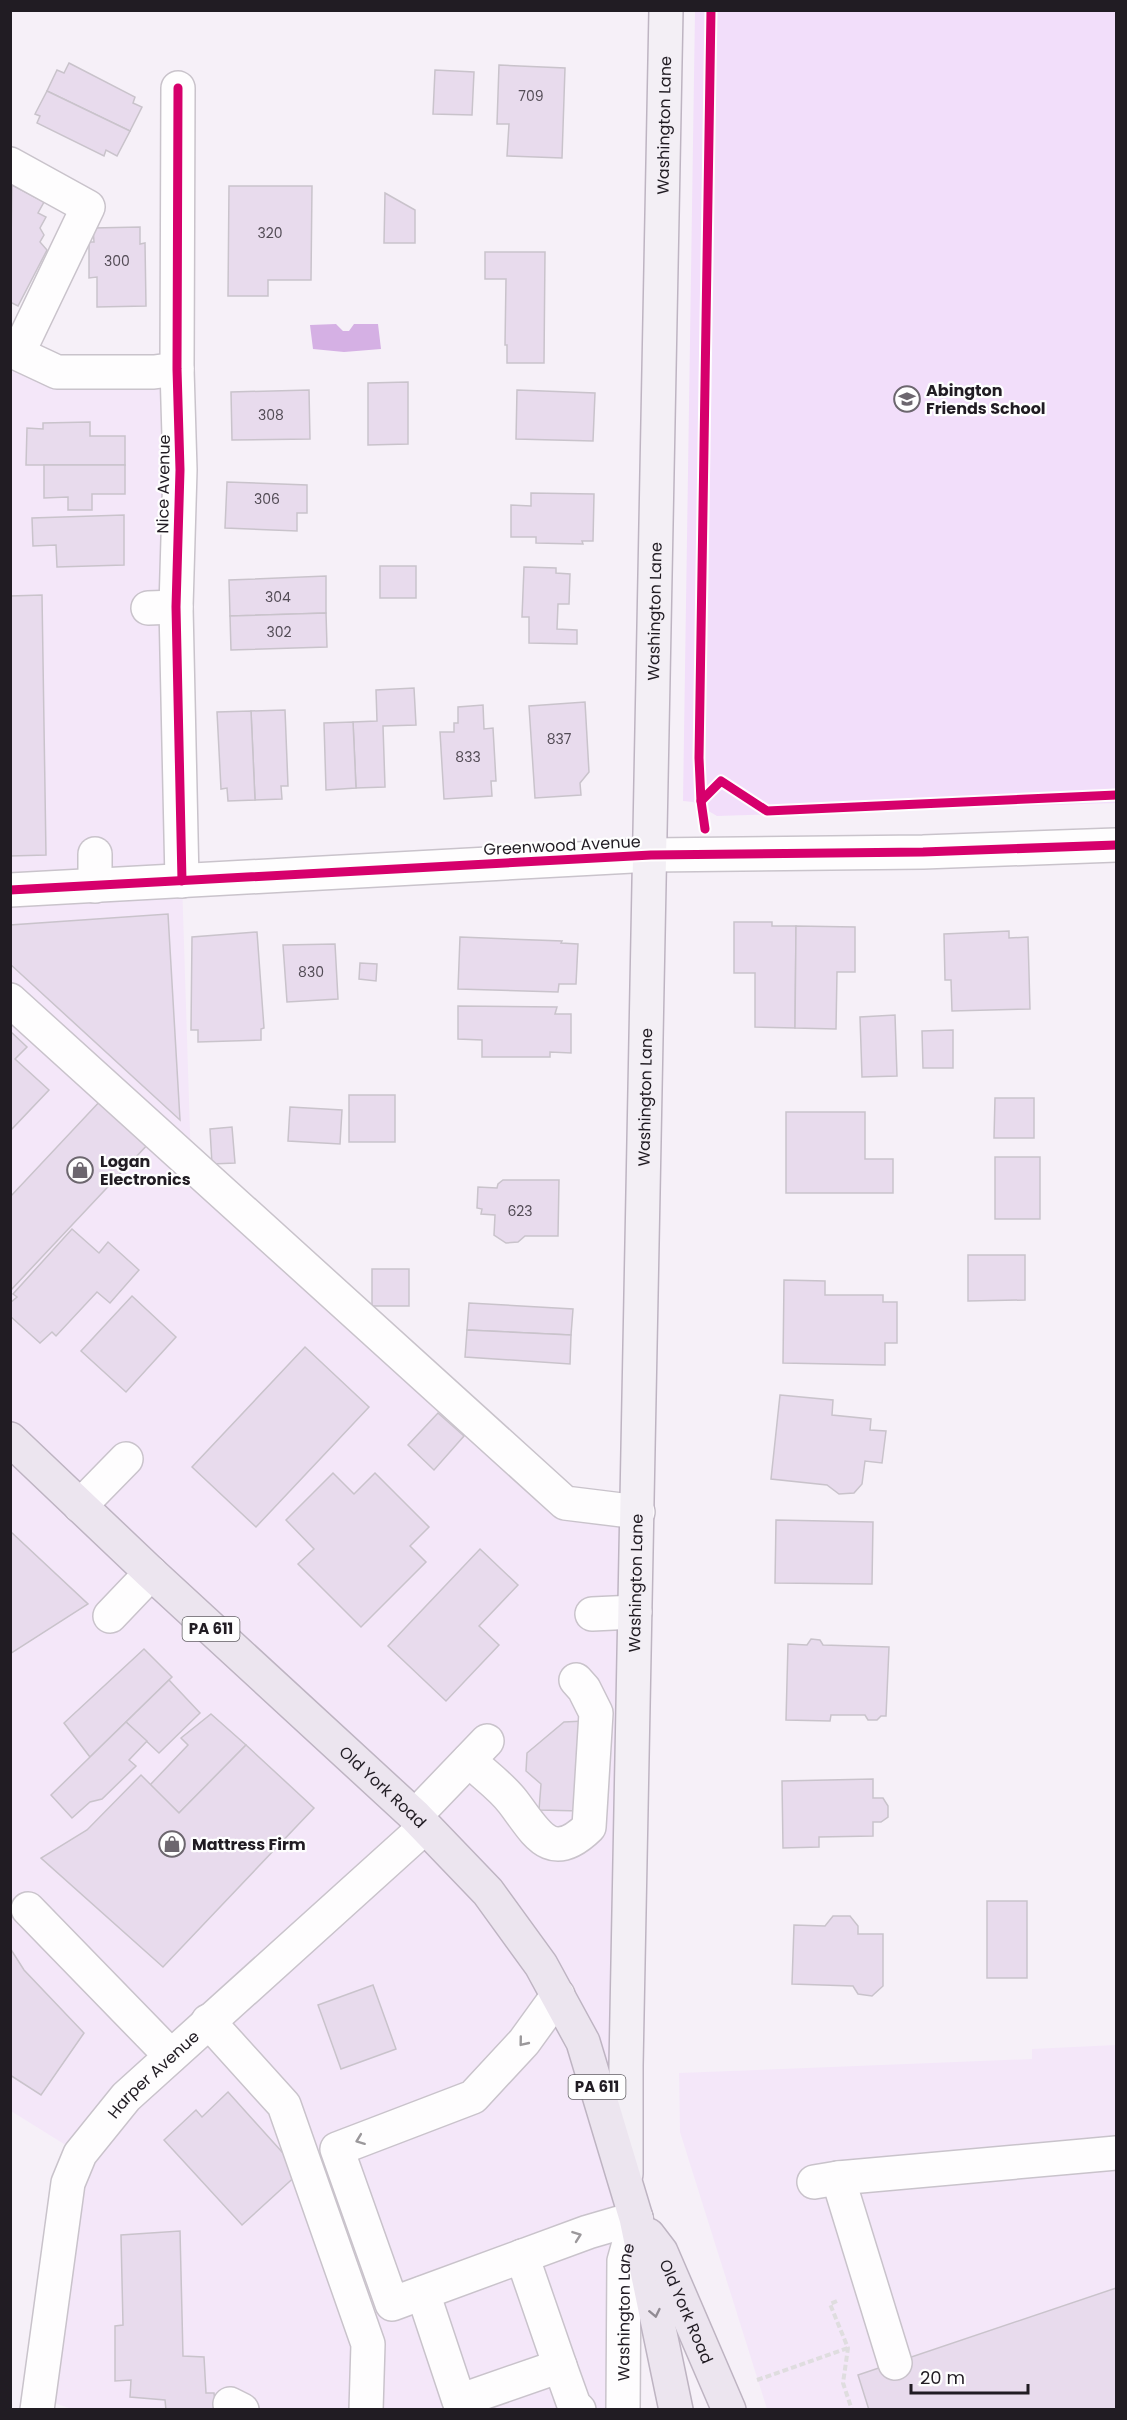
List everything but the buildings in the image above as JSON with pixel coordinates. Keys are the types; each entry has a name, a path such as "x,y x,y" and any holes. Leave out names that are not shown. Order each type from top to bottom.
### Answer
{"highway":[{"name":"Old York Road","path":"10,1439 151,1574 420,1821 488,1892 541,1965 583,2042 636,2218 676,2409"},
{"name":"Old York Road","path":"636,2218 661,2252 729,2409"}],"main road":[{"name":"Washington Lane","path":"626,2184 626,2066 666,10"}],"street":[{"name":"Nice Avenue","path":"177,88 177,369 180,470 162,607 182,881"},
{"path":"10,164 88,207 14,352 57,372 154,372 177,369"},
{"name":"Greenwood Avenue","path":"10,890 95,870 182,881 651,855 923,852 1116,845"},
{"path":"10,1000 93,1082 305,1275 565,1503 638,1512"},
{"path":"80,1506 126,1459"},
{"path":"110,1616 151,1574"},
{"path":"592,1614 635,1612"},
{"name":"Harper Avenue","path":"37,2409 68,2184 80,2154 126,2097 420,1821 478,1750 527,1823 542,1839 558,1844 575,1841 589,1827 596,1713 584,1689 576,1680"},
{"path":"28,1909 171,2056"},
{"path":"558,1995 524,2042 473,2097 337,2149 392,2304 588,2232 636,2218"},
{"path":"208,2021 284,2106 368,2344 366,2409"},
{"path":"895,2363 872,2288 826,2180 1116,2154"},
{"name":"Washington Lane","path":"623,2409 624,2261 636,2218"},
{"path":"522,2256 574,2405 579,2409"},
{"path":"423,2293 459,2401 560,2366"}],"path":[{"path":"852,2409 843,2383 848,2348 830,2304 872,2288"},
{"path":"750,2383 848,2348"}],"shaded area":[{"name":"Abington Friends School","path":"695,11 1116,11 1116,803 717,816 693,802 683,801"},
{"path":"336,324 343,331 349,331 354,324 378,324 381,349 344,352 313,349 310,325"},
{"path":"11,350 177,369 182,881 191,1163 565,1503 638,1512 628,2409 75,2410 39,2398 80,2154 11,2111"},
{"path":"1116,2045 1116,2409 767,2409 680,2132 679,2073 1032,2059 1032,2049"}],"cycle path":[{"path":"705,829 699,758 711,10"},
{"path":"178,88 177,369 180,470 176,607 182,881"},
{"path":"701,801 721,781 767,811 1116,795"},
{"path":"10,890 651,855 923,852 1116,845"}],"place":[{"name":"Abington Friends School","path":"907,399"},
{"name":"Logan Electronics","path":"80,1170"},
{"name":"Mattress Firm","path":"172,1844"}]}
